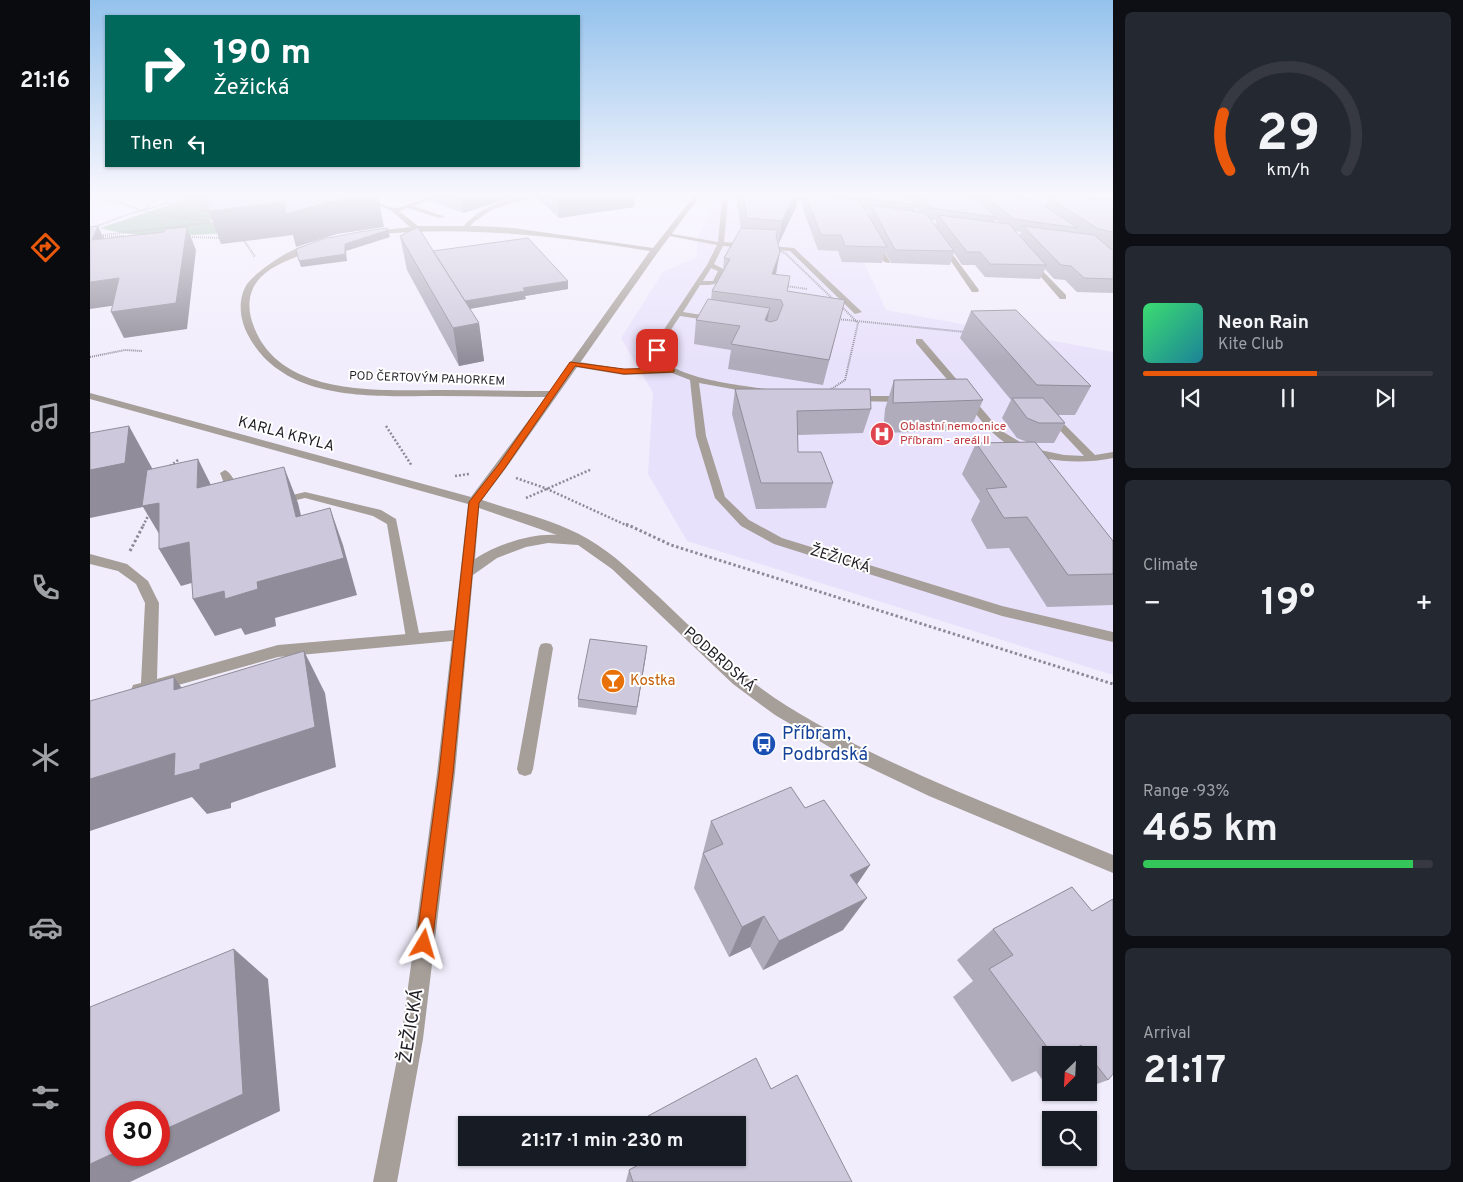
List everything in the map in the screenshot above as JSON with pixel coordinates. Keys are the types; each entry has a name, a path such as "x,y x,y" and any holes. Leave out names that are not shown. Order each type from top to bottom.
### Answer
{"street":[{"name":"POD ČERTOVÝM PAHORKEM","path":"299,251 274,263 260,274 247,294 244,305 252,337 261,350 288,372 323,386 355,390 401,393 552,394"},
{"path":"474,502 502,466 654,251"},
{"name":"KARLA KRYLA","path":"90,396 474,502"},
{"name":"PODBRDSKÁ","path":"474,502 548,526 583,542 617,566 738,680 781,710 849,750 935,790 1113,864"},
{"name":"ŽEŽICKÁ","path":"385,1182 413,1029 446,773 474,502"},
{"path":"467,573 476,563 519,546 547,539 583,542"},
{"path":"90,559 122,567 141,581 152,603 149,687"},
{"path":"124,695 278,651 413,638 459,636"}],"lane":[{"path":"717,251 710,265 662,338 657,350 660,359 671,370 694,380 772,393"},
{"path":"794,251 858,312"},
{"path":"881,251 887,262"},
{"path":"947,251 975,290"},
{"path":"1026,255 1063,297"},
{"path":"679,314 726,321"},
{"path":"919,340 963,398 997,432 1016,444 1037,453 1064,458 1111,458"},
{"path":"573,364 624,372 671,370"},
{"name":"ŽEŽICKÁ","path":"694,380 701,436 720,498 745,523 778,541 1002,611 1113,638"},
{"path":"850,399 919,399"},
{"path":"1057,422 1093,459"},
{"path":"1037,453 1044,470"},
{"path":"225,473 231,488 241,498 250,500"},
{"path":"267,502 304,495 377,513 392,522 413,638"},
{"path":"525,769 546,648"}],"path":[{"path":"252,251 260,264"},
{"path":"781,251 785,253 858,323"},
{"path":"781,285 808,289"},
{"path":"816,290 825,291"},
{"path":"833,319 858,323 967,332"},
{"path":"826,393 845,380 858,323"},
{"path":"90,357 124,350 142,351"},
{"path":"386,426 413,466"},
{"path":"169,467 178,460"},
{"path":"521,500 592,469"},
{"path":"514,477 545,488 671,545 1113,684"},
{"path":"122,567 154,504"}],"shaded area":[{"name":"Oblastní nemocnice Příbram - areál II","path":"697,251 859,251 886,310 1113,352 1113,675 687,541 648,474 653,393 621,338 663,272 697,257"}],"building":[{"path":"90,251 184,251 176,303 111,312 119,278 90,282"},
{"path":"297,251 345,251 345,254 299,261"},
{"path":"409,251 433,251 479,323 453,328"},
{"path":"433,251 540,251 568,281 523,288 525,291 465,301"},
{"path":"728,251 780,251 772,274 790,276 787,291 845,300 829,360 731,344 740,326 696,320 708,299 770,308 765,320 770,322 777,320 783,305 781,300 712,291 730,259 724,258"},
{"path":"1034,251 1046,265 990,264 980,252 967,252"},
{"path":"1048,251 1113,251 1113,279 1084,278 1071,266 1061,265"},
{"path":"1016,310 1091,386 1037,385 971,311"},
{"path":"967,379 983,400 893,403 894,380"},
{"path":"735,389 870,389 871,409 797,411 798,452 821,452 833,483 761,483"},
{"path":"1012,398 1043,398 1065,423 1039,423 1027,418"},
{"path":"129,426 125,463 90,470 90,433"},
{"path":"1035,442 1113,541 1113,574 1068,575 1027,517 1004,518 986,489 1007,487 976,443"},
{"path":"198,459 197,488 284,467 296,517 330,508 344,558 257,582 258,589 225,599 224,591 193,599 189,542 159,549 159,503 142,506 147,470"},
{"name":"Kostka","path":"590,639 647,646 637,707 578,699"},
{"path":"304,651 315,727 200,764 200,769 174,776 175,753 90,779 90,701 174,677 174,690"},
{"path":"791,787 805,808 824,800 870,865 850,875 867,898 779,941 764,916 742,927 703,853 723,844 711,821"},
{"path":"1072,887 1092,911 1113,899 1113,1074 1108,1080 1098,1067 1098,1046 1046,1046 989,969 1013,955 993,929"},
{"path":"234,949 243,1094 170,1127 170,1101 105,1101 105,1157 90,1164 90,1007"},
{"path":"756,1058 771,1089 797,1075 852,1182 633,1182 629,1170 636,1166 746,1166 746,1116 648,1116"}],"place":[{"name":"Oblastní nemocnice Příbram - areál II","path":"882,434"},
{"name":"Kostka","path":"613,681"},
{"name":"Příbram, Podbrdská","path":"764,744"}],"route":[{"path":"424,944 446,773 459,636 472,536 474,502 502,466 573,364 624,372 671,370 660,359 657,350"}]}
